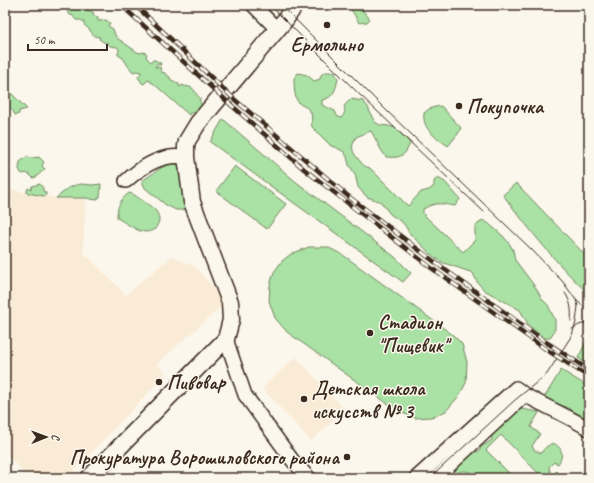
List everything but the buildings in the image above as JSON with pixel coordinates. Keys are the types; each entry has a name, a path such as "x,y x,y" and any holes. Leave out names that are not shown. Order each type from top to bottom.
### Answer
{"street":[{"path":"253,5 277,29"},
{"path":"89,478 226,340 231,320 230,302 192,202 186,157 187,141 198,123 285,20 295,5"},
{"path":"126,181 150,163 169,157 186,157"},
{"path":"226,340 245,395 293,461 309,478"},
{"path":"416,478 516,388 541,404 589,429"},
{"path":"436,478 525,394"}],"shaded area":[{"path":"5,188 56,198 86,198 83,252 126,295 172,256 196,267 225,303 157,364 166,374 67,478 29,478 5,452"},
{"name":"Детская школа искусств № 3","path":"296,357 345,410 311,441 262,388"}],"green space":[{"path":"63,5 86,5 86,10 93,12 94,16 98,17 98,21 106,20 110,23 108,26 113,29 117,38 137,52 144,52 147,54 146,57 151,62 155,60 160,62 161,65 157,64 155,67 160,67 161,72 165,73 170,77 170,79 179,84 180,87 182,85 191,87 200,98 202,105 204,105 200,110 197,110 197,112 190,113 189,115 154,84 148,80 144,84 142,83 138,77 141,72 133,72 123,58 118,55 119,49 117,47 110,46 107,42 105,43 99,39 100,37 94,36 85,26 84,22 81,20 76,20 72,15 70,15"},
{"path":"348,5 358,5 370,19 367,22 359,23"},
{"path":"324,72 334,72 338,78 334,92 326,99 322,100 322,105 335,111 337,116 341,118 345,110 344,106 351,99 363,101 368,107 375,122 380,125 395,128 410,143 404,154 401,156 386,157 371,131 356,137 353,144 353,150 362,164 370,168 408,206 421,192 429,190 434,186 434,181 438,178 445,182 460,199 455,206 439,204 428,206 423,209 423,214 463,252 475,240 475,227 482,220 488,223 503,236 513,250 515,260 536,288 542,299 548,305 555,320 555,329 550,338 544,338 529,326 520,310 484,290 477,282 473,273 444,263 434,257 409,233 403,223 390,214 381,202 367,197 363,193 358,187 355,174 349,165 344,152 331,146 312,127 310,111 299,103 296,98 294,91 294,78 298,73 307,75 314,81 320,79"},
{"path":"5,87 27,109 19,111 19,114 15,115 11,109 5,107"},
{"path":"441,106 461,128 448,146 428,129 424,119 424,113 426,111"},
{"path":"223,119 295,181 395,257 411,273 403,282 210,142"},
{"path":"26,157 39,157 44,162 42,166 45,169 33,178 26,173 21,173 19,169 20,162"},
{"path":"173,163 180,165 186,198 184,210 176,210 166,205 145,188 142,181 164,166"},
{"path":"235,166 286,204 267,229 216,191"},
{"path":"516,183 589,259 589,294 554,259 503,195"},
{"path":"40,184 46,195 44,196 27,193 28,188 31,190 32,186"},
{"path":"81,184 101,184 100,197 96,200 86,198 56,198 70,187"},
{"path":"129,193 136,196 156,211 159,220 155,229 148,232 142,232 117,218 120,204 123,198"},
{"name":"Стадион \"Пищевик\"","path":"309,247 327,247 343,255 453,335 462,344 467,362 466,383 459,396 446,411 431,417 415,418 398,411 287,332 275,318 269,301 270,285 274,272 282,261 291,254"},
{"path":"587,340 589,340 589,365 578,358"},
{"path":"561,370 589,387 589,420 568,408 544,398"},
{"path":"516,408 539,412 531,427 540,434 532,446 534,450 541,453 545,448 553,443 559,447 562,455 558,464 554,462 549,467 551,475 556,471 563,476 568,473 572,478 543,478 501,435 486,450 514,478 473,478 472,473 466,471 459,472 452,477 449,473 465,455 479,451 482,446 492,440 491,431"}],"tram line":[{"path":"270,5 359,94 484,212"},
{"path":"281,5 388,112 530,248 563,282 576,300 578,306 576,322 572,335 547,374 515,400 430,478"},
{"path":"565,293 571,306 571,321"},
{"path":"575,299 589,312"},
{"path":"572,329 589,322"}],"railway":[{"path":"121,5 304,169 430,267 544,348 589,377"},
{"path":"135,5 234,99 348,196 444,269 546,342 589,370"}],"place":[{"name":"Ермолино","path":"327,25"},
{"name":"Покупочка","path":"459,106"},
{"name":"Стадион \"Пищевик\"","path":"370,333"},
{"name":"Пивовар","path":"159,382"},
{"name":"Детская школа искусств № 3","path":"304,399"},
{"name":"Прокуратура Ворошиловского района","path":"347,457"}]}
